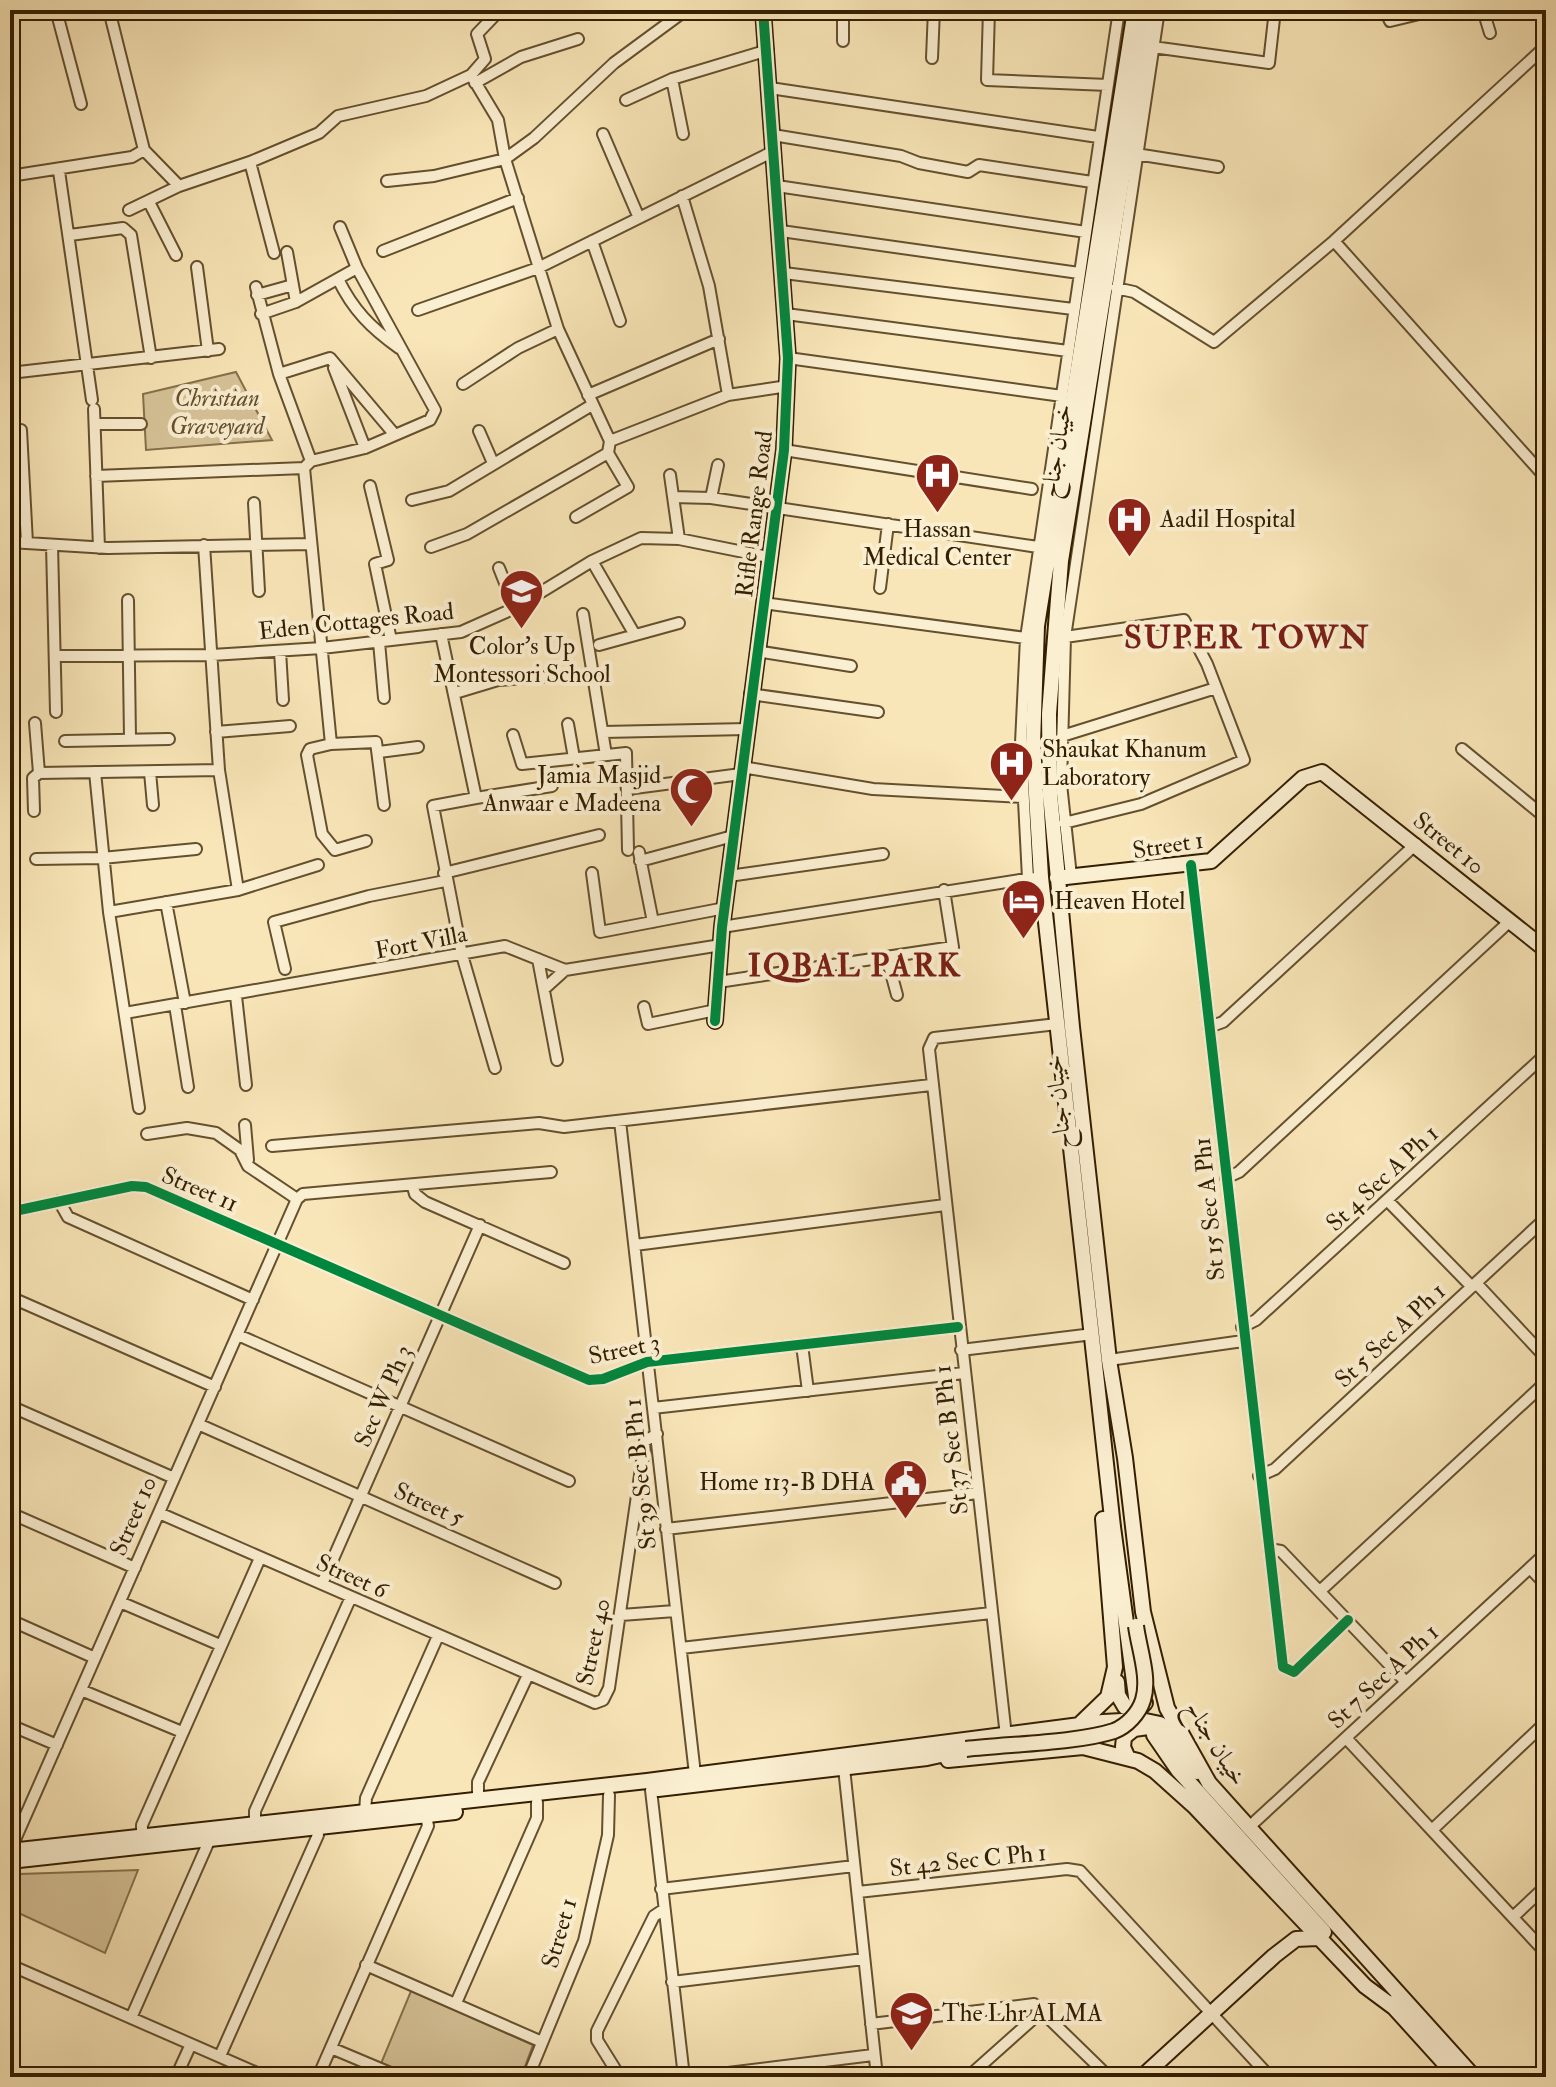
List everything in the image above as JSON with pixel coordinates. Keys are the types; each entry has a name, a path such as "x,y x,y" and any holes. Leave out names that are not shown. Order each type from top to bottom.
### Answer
{"main road":[{"name":"Rifle Range Road","path":"715,1016 722,927 750,694 784,450 788,386 784,273 763,10"},
{"name":"خیبان جناح","path":"1135,10 1037,626 1033,744 1034,878 1057,1024 1093,1334 1109,1417 1137,1704"},
{"name":"خیبان جناح","path":"1149,10 1055,609 1049,714 1050,794 1064,877 1109,1360 1109,1417 1125,1458 1148,1644 1167,1708 1209,1783 1474,2077"},
{"name":"Street 1","path":"1064,877 1191,865 1217,858 1303,778 1322,772"},
{"name":"Street 10","path":"1322,772 1546,950"},
{"path":"10,1861 844,1768 1115,1731 1125,1725 1141,1706 1145,1690 1109,1417"},
{"path":"1109,1417 1097,1451 1115,1667 1120,1700 1129,1709 1140,1709 1149,1689 1148,1644"},
{"path":"1079,1724 1108,1697 1115,1667"},
{"path":"10,1851 478,1800 1006,1736 1079,1724 1154,1728"},
{"path":"1127,1756 1122,1744 1127,1734 1162,1725 1180,1754 1209,1783"},
{"name":"خیبان جناح","path":"1154,1728 1198,1793 1457,2077"},
{"path":"927,1758 949,1760 1083,1747 1127,1756 1172,1785 1317,1938 1365,1986 1396,2009"},
{"path":"1274,1956 1292,1934 1296,1916"},
{"path":"1142,2077 1274,1956 1299,1938 1317,1938"}],"street":[{"path":"56,10 81,104"},
{"path":"109,10 144,150 179,186"},
{"path":"221,10 236,10"},
{"path":"473,79 485,59 477,34 500,10"},
{"path":"387,181 434,176 505,159 534,138 614,63 686,10"},
{"path":"843,10 843,41"},
{"path":"932,58 934,10"},
{"path":"989,10 987,80 1108,85"},
{"path":"722,927 1034,878 1023,797 1021,743 1026,638 1119,10"},
{"path":"1064,877 1062,736 1065,637 1159,10"},
{"path":"1153,47 1269,63 1275,10"},
{"path":"1385,10 1390,21 1436,10"},
{"path":"1483,10 1490,33"},
{"path":"129,210 179,186 250,162 319,133 338,116 407,102 473,79 521,57 578,39"},
{"path":"1116,288 1134,292 1214,342 1334,241 1546,46"},
{"path":"626,100 672,79 768,50"},
{"path":"473,79 498,120 505,159 558,329 610,441 608,453 628,487 576,517"},
{"path":"672,79 683,134"},
{"path":"770,88 1098,137"},
{"path":"603,134 639,218"},
{"path":"773,135 901,156 919,163 968,172 979,165 1092,182"},
{"path":"10,176 59,171 132,157 144,150"},
{"path":"418,310 538,268 774,151"},
{"path":"1136,154 1218,167"},
{"path":"250,162 274,253"},
{"path":"59,171 93,404 103,548"},
{"path":"777,186 1086,232"},
{"path":"682,196 709,286 728,395"},
{"path":"383,251 518,198"},
{"path":"149,202 176,255"},
{"path":"96,476 307,464 365,448 435,416 435,410 357,268 340,227"},
{"path":"70,235 123,228 131,235 151,358"},
{"path":"781,231 1079,273"},
{"path":"592,241 620,321"},
{"path":"1334,241 1546,478"},
{"path":"287,252 296,302"},
{"path":"10,371 214,350 197,267"},
{"path":"261,314 296,302 357,268"},
{"path":"784,273 1073,309"},
{"path":"338,279 350,306 371,328 404,352"},
{"path":"293,285 256,291 307,464 311,544 331,744"},
{"path":"786,314 1068,351"},
{"path":"463,384 518,348 558,329"},
{"path":"412,500 449,491 590,400 719,339"},
{"path":"330,358 395,435"},
{"path":"279,374 330,358"},
{"path":"330,358 365,448"},
{"path":"788,358 1062,396"},
{"path":"610,441 728,395 788,386"},
{"path":"95,424 141,424"},
{"path":"21,430 27,543"},
{"path":"479,431 493,463"},
{"path":"784,450 1032,489"},
{"path":"431,547 467,534 608,453"},
{"path":"711,498 718,465"},
{"path":"670,475 679,539"},
{"path":"370,486 388,560 375,564 385,641 384,698"},
{"path":"673,497 711,498 1038,547"},
{"path":"254,503 259,591"},
{"path":"880,588 888,524"},
{"name":"Eden Cottages Road","path":"55,656 212,655 280,651 461,632 515,608 592,561 641,538 679,539 768,557"},
{"path":"10,542 103,548 311,544"},
{"path":"52,545 56,712"},
{"path":"204,545 219,770 238,890"},
{"path":"592,561 635,635"},
{"path":"499,568 515,608"},
{"path":"128,600 130,738"},
{"path":"763,603 1026,638"},
{"path":"583,614 606,755"},
{"path":"1064,823 1141,804 1244,760 1216,688 1184,620 1065,637"},
{"path":"599,645 679,623"},
{"path":"441,634 476,798"},
{"path":"280,651 283,700"},
{"path":"756,651 851,666"},
{"path":"455,693 498,680 542,677"},
{"path":"1062,736 1216,688"},
{"path":"750,694 878,712"},
{"path":"35,723 39,773"},
{"path":"568,724 574,758"},
{"path":"216,732 290,726"},
{"path":"603,732 747,729"},
{"path":"513,735 522,764 626,753 627,789 636,854 653,922"},
{"path":"65,741 169,739"},
{"path":"366,841 335,850 322,834 307,755 310,749 331,744 376,742 384,805"},
{"path":"379,752 418,747"},
{"path":"1462,749 1546,818"},
{"path":"34,811 33,778 39,773 219,770"},
{"path":"627,789 741,771 873,789 1023,797"},
{"path":"95,772 109,912 139,1108"},
{"path":"150,772 153,805"},
{"path":"495,1068 462,955 444,877 433,806 552,786"},
{"path":"285,969 274,922 599,835"},
{"path":"636,854 733,836"},
{"path":"1209,1027 1223,1022 1416,844"},
{"path":"36,859 102,858 196,849"},
{"path":"729,876 883,854"},
{"path":"109,912 238,890 318,865"},
{"name":"St 15 Sec A Ph1","path":"1191,865 1281,1664 1286,1670 1294,1672 1348,1620"},
{"path":"592,873 600,932 725,908"},
{"path":"718,982 953,947 944,890"},
{"path":"166,902 188,1087"},
{"path":"1226,1178 1239,1172 1510,921"},
{"path":"544,989 565,970 721,945"},
{"name":"Fort Villa","path":"125,1013 236,996 505,946 565,970"},
{"path":"887,958 897,995"},
{"path":"538,959 557,1060"},
{"path":"236,996 246,1085"},
{"path":"644,1007 648,1024 715,1016"},
{"name":"St 37 Sec B Ph 1","path":"1006,1736 931,1085 930,1042 934,1038 1057,1024"},
{"name":"St 4 Sec A Ph 1","path":"1242,1327 1256,1320 1546,1054"},
{"path":"272,1146 539,1123 564,1127 931,1085"},
{"name":"St 39 Sec B Ph 1","path":"620,1121 695,1774"},
{"path":"245,1125 248,1166"},
{"path":"147,1134 187,1128 216,1133 240,1150 248,1166 297,1199 303,1194 413,1187 551,1172"},
{"name":"Street 11","path":"10,1212 139,1186 277,1245"},
{"path":"413,1187 415,1194 425,1202 564,1263"},
{"name":"Street 10","path":"10,1851 297,1199"},
{"path":"1387,1200 1546,1358"},
{"path":"59,1201 68,1217 253,1300"},
{"path":"635,1245 945,1205"},
{"name":"St 5 Sec A Ph 1","path":"1259,1476 1275,1469 1546,1218"},
{"name":"Sec W Ph 3","path":"322,1584 480,1225"},
{"name":"Street 3","path":"277,1245 583,1379 603,1379 647,1362 958,1327"},
{"path":"10,1297 215,1387"},
{"path":"961,1350 1093,1334"},
{"path":"238,1335 569,1481"},
{"path":"1109,1360 1243,1341"},
{"path":"802,1345 808,1391"},
{"path":"653,1408 964,1373"},
{"path":"1320,1591 1546,1382"},
{"path":"10,1406 174,1478"},
{"name":"Street 5","path":"198,1424 555,1583"},
{"name":"Street 40","path":"528,1675 590,1702 603,1700 609,1688 621,1615 642,1454 648,1436 657,1434"},
{"path":"666,1529 978,1493"},
{"path":"10,1513 135,1568"},
{"name":"Street 6","path":"159,1513 528,1675"},
{"path":"1269,1549 1281,1551 1405,1681"},
{"name":"St 7 Sec A Ph 1","path":"1248,1828 1546,1553"},
{"path":"142,1837 142,1825 260,1558"},
{"path":"1530,1568 1546,1585"},
{"path":"255,1824 255,1811 351,1597"},
{"path":"120,1602 220,1645"},
{"path":"621,1615 675,1611"},
{"path":"681,1648 991,1613"},
{"path":"10,1620 95,1658"},
{"path":"365,1811 366,1798 438,1636"},
{"path":"478,1800 478,1782 528,1675"},
{"path":"81,1690 182,1732"},
{"path":"1433,1829 1546,1722"},
{"path":"10,1725 57,1745"},
{"path":"1346,1738 1546,1953"},
{"path":"844,1768 877,2077"},
{"path":"651,1790 684,2077"},
{"name":"Street 1","path":"528,2077 584,1941 608,1835 609,1795"},
{"path":"456,2003 537,1818 537,1802"},
{"path":"318,2077 428,1826 426,1815"},
{"path":"220,2056 318,1835 317,1828"},
{"path":"131,2018 209,1841"},
{"path":"661,1889 854,1866"},
{"name":"St 42 Sec C Ph 1","path":"858,1892 1067,1869 1080,1871 1213,2013"},
{"path":"1513,1917 1546,1886"},
{"path":"620,2077 597,2040 597,2031 654,1916 663,1910"},
{"path":"672,1982 864,1959"},
{"path":"10,1965 266,2077"},
{"path":"366,1965 542,2042"},
{"path":"871,2024 1034,2004 1109,2077"},
{"path":"968,2077 1043,2010"},
{"path":"1213,2013 1270,2077"},
{"path":"176,2077 191,2044"},
{"path":"331,2048 400,2077"},
{"path":"695,2077 873,2055"},
{"path":"10,2070 25,2077"}],"green space":[{"name":"Christian Graveyard","path":"236,372 272,440 146,450 143,394"},
{"path":"138,1870 105,1953 10,1909 10,1896 20,1874"},
{"path":"411,1991 533,2045 521,2077 407,2077 380,2066"}],"cycle path":[{"path":"715,1021 722,927 784,450 788,358 763,10"},
{"path":"1191,865 1283,1667 1294,1672 1348,1620"},
{"path":"10,1212 132,1186 146,1187 589,1380 603,1379 647,1362 958,1327"}],"place":[{"name":"Hassan Medical Center","path":"937,514"},
{"name":"Aadil Hospital","path":"1129,558"},
{"name":"Color's Up Montessori School","path":"522,631"},
{"name":"Shaukat Khanum Laboratory","path":"1011,802"},
{"name":"Jamia Masjid Anwaar e Madeena","path":"692,828"},
{"name":"Heaven Hotel","path":"1023,940"},
{"name":"Home 113-B DHA","path":"906,1521"},
{"name":"The Lhr ALMA","path":"911,2052"}],"district":[{"name":"SUPER TOWN","path":"1247,637"},
{"name":"IQBAL PARK","path":"855,965"}]}
